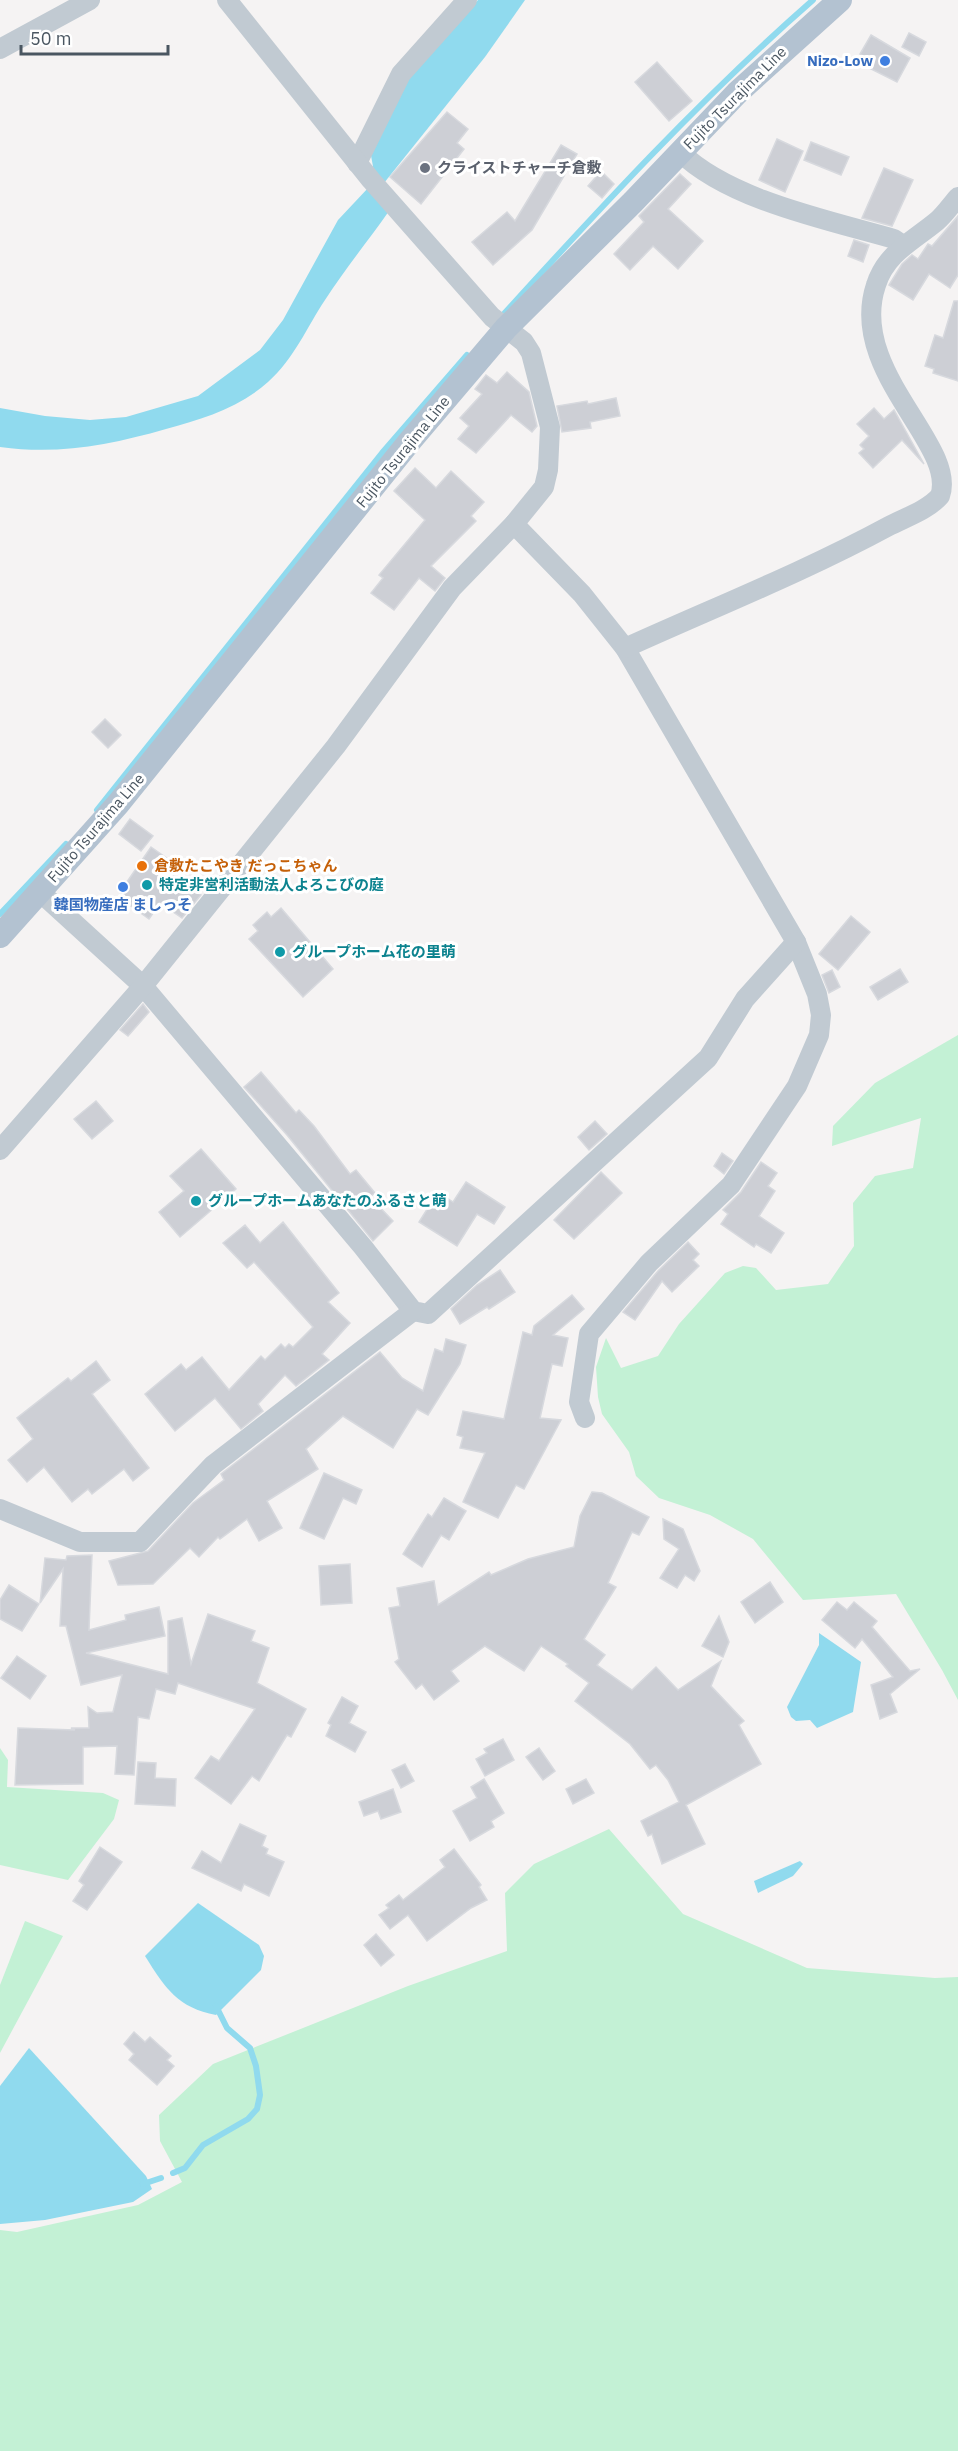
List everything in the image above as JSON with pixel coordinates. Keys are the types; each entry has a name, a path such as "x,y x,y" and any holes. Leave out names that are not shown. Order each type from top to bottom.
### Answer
{"main road":[{"name":"Fujito Tsurajima Line","path":"0,936 118,804 410,441 499,323 680,152 778,54 840,0"}],"street":[{"path":"0,49 90,0"},
{"path":"0,1150 143,986 375,697 452,588 514,524 544,487 548,470 550,427 531,353 525,342 499,323 376,185 226,0"},
{"path":"357,163 401,74 467,0"},
{"path":"680,152 698,168 753,196 894,239 903,245"},
{"path":"625,648 853,545 939,497 950,472 941,441 889,368 874,336 871,319 876,284 890,257 939,219 958,197"},
{"path":"514,524 582,594 625,648 796,942 817,994 821,1015 819,1035 796,1086 731,1185 649,1263 589,1334 579,1402 585,1418"},
{"path":"40,892 143,986 363,1247 413,1311 428,1314 708,1058 745,999 796,942"},
{"path":"0,1509 80,1542 140,1542 213,1465 413,1311"}],"green space":[{"path":"958,1035 958,1700 896,1594 803,1600 753,1539 710,1515 659,1498 636,1476 629,1452 602,1414 598,1397 596,1367 606,1338 621,1368 658,1356 679,1324 725,1273 743,1266 756,1268 776,1290 828,1284 854,1246 853,1203 875,1176 913,1168 921,1118 832,1146 833,1126 875,1083"},
{"path":"0,1748 8,1760 7,1787 103,1793 119,1800 114,1819 68,1880 0,1865"},
{"path":"609,1829 683,1914 807,1968 935,1978 958,1977 958,2451 0,2451 0,2230 17,2232 138,2205 182,2182 160,2141 159,2115 213,2064 408,1986 507,1951 505,1893 534,1864"},
{"path":"25,1921 63,1936 0,2053 0,1985"}],"water":[{"path":"478,0 525,0 485,57 384,183 374,172 370,150 414,67"},
{"path":"369,187 389,211 318,310 285,363 257,391 232,406 206,417 125,440 64,449 0,447 0,408 45,416 90,420 126,417 198,396 260,350 283,320 338,220"},
{"path":"819,1633 861,1662 853,1712 817,1728 810,1720 796,1721 791,1717 787,1707 819,1645"},
{"path":"800,1861 803,1864 793,1876 758,1893 754,1881"},
{"path":"198,1903 259,1945 264,1956 261,1970 216,2015 203,2012 182,2002 166,1987 145,1956"},
{"path":"29,2048 146,2176 152,2189 133,2202 45,2220 0,2224 0,2086"}],"building":[{"path":"909,33 926,42 919,56 902,47"},
{"name":"Nizo-Low","path":"871,35 910,58 897,82 859,63 863,56 860,54"},
{"path":"657,62 692,101 669,121 635,82"},
{"name":"クライストチャーチ倉敷","path":"447,112 468,129 457,143 464,149 421,204 390,177"},
{"path":"777,139 803,151 785,192 759,180"},
{"path":"811,142 849,157 841,175 804,160"},
{"path":"561,145 577,154 532,230 493,265 472,242 507,212 515,221"},
{"path":"884,168 913,180 892,226 862,218"},
{"path":"601,171 614,184 602,198 588,186"},
{"path":"680,174 691,184 668,209 703,241 678,269 653,246 630,270 614,254 644,222 639,216"},
{"path":"958,216 958,275 950,288 929,274 913,300 889,285 902,264 912,255 918,259 928,244 932,246"},
{"path":"854,240 869,245 863,262 848,256"},
{"path":"954,301 958,301 958,381 933,373 934,369 925,366 935,335 943,338"},
{"path":"507,372 529,392 537,426 532,432 511,415 476,453 458,439 469,426 460,418 482,394 475,389 486,375 497,383"},
{"path":"616,398 620,416 590,422 591,428 562,432 557,406 587,401 588,404"},
{"path":"874,408 884,419 894,410 924,464 902,440 873,468 859,453 864,449 860,445 869,436 857,424"},
{"path":"415,468 436,488 451,471 484,502 471,516 476,521 431,566 445,578 435,591 419,578 394,610 371,593 383,578 379,575 425,520 394,491"},
{"path":"105,719 121,735 108,748 92,732"},
{"path":"130,819 153,836 141,851 119,834"},
{"path":"151,847 178,866 172,875 201,895 182,918 160,903 149,919 120,898 122,894 120,892"},
{"name":"グループホーム花の里萌","path":"281,908 333,969 303,997 249,939 258,931 253,925 267,912 271,917"},
{"path":"851,916 870,932 838,970 819,954"},
{"path":"900,969 908,982 878,1000 870,987"},
{"path":"832,970 840,987 829,993 822,975"},
{"path":"143,1004 149,1012 128,1036 120,1030"},
{"path":"261,1072 296,1113 299,1110 314,1126 350,1174 356,1170 375,1193 370,1197 393,1221 373,1241 287,1135 244,1087"},
{"path":"96,1101 113,1121 92,1139 74,1119"},
{"path":"595,1121 607,1134 589,1150 578,1137"},
{"name":"グループホームあなたのふるさと萌","path":"201,1149 236,1189 180,1237 159,1212 184,1191 170,1176"},
{"path":"722,1153 733,1161 724,1174 714,1166"},
{"path":"761,1162 777,1173 768,1186 775,1191 759,1216 784,1233 771,1253 756,1244 754,1247 721,1224 728,1214 723,1210 741,1192"},
{"path":"601,1172 622,1193 574,1239 554,1220"},
{"path":"466,1182 505,1207 494,1224 477,1214 457,1246 419,1222 438,1192 453,1202"},
{"path":"283,1222 339,1293 328,1302 350,1323 322,1354 329,1360 296,1386 285,1375 258,1404 263,1411 241,1429 215,1398 175,1431 145,1394 181,1364 186,1370 202,1357 229,1390 261,1356 265,1360 281,1344 285,1348 289,1344 293,1347 313,1327 254,1262 247,1268 223,1243 245,1225 260,1243"},
{"path":"688,1242 699,1254 693,1260 699,1266 672,1292 662,1281 635,1320 623,1312 658,1271"},
{"path":"500,1270 515,1292 460,1324 451,1309 477,1285"},
{"path":"572,1295 584,1309 553,1335 568,1338 562,1366 552,1364 540,1418 561,1420 524,1489 516,1485 498,1518 463,1502 485,1453 460,1448 463,1437 457,1435 463,1411 504,1419 523,1332 532,1335 534,1326"},
{"path":"446,1339 466,1345 460,1364 428,1415 417,1409 393,1448 343,1416 306,1449 318,1469 267,1501 282,1528 259,1541 247,1519 220,1539 218,1537 199,1557 190,1548 153,1584 118,1585 109,1561 148,1551 193,1503 224,1480 221,1474 380,1352 402,1378 423,1391 435,1349 443,1352"},
{"path":"96,1361 110,1380 92,1394 149,1468 133,1481 124,1469 92,1494 88,1489 72,1502 44,1467 27,1482 8,1460 33,1439 17,1418 68,1378 71,1381"},
{"path":"324,1473 362,1490 356,1504 343,1498 324,1539 300,1528"},
{"path":"592,1492 602,1493 649,1517 639,1535 632,1532 608,1583 616,1587 584,1639 605,1655 597,1665 632,1690 656,1667 678,1690 721,1661 711,1686 744,1721 739,1725 761,1764 686,1805 705,1844 662,1864 652,1834 648,1836 641,1821 679,1802 668,1780 656,1765 650,1769 630,1744 575,1701 589,1683 566,1666 568,1664 541,1646 524,1671 485,1646 451,1671 459,1681 434,1700 422,1684 416,1689 395,1662 399,1659 389,1608 400,1606 397,1588 434,1581 438,1605 489,1572 491,1575 528,1559 574,1547 580,1516"},
{"path":"444,1498 466,1511 449,1540 441,1535 422,1567 403,1554 428,1514 432,1517"},
{"path":"663,1519 683,1529 700,1571 694,1581 685,1575 677,1588 660,1578 679,1549 664,1539"},
{"path":"92,1555 89,1630 126,1620 125,1615 159,1607 165,1636 86,1653 168,1674 168,1621 182,1618 191,1664 208,1614 255,1631 251,1641 269,1648 257,1683 306,1709 291,1737 287,1735 259,1781 252,1776 231,1804 195,1778 211,1756 219,1761 255,1709 178,1683 175,1694 156,1689 149,1719 138,1717 134,1775 115,1774 117,1746 83,1747 83,1784 15,1785 18,1728 75,1730 71,1728 89,1728 88,1707 97,1713 113,1712 122,1675 81,1685 66,1626 60,1626 63,1569 40,1603 45,1558 66,1560 67,1556"},
{"path":"350,1564 352,1603 321,1605 319,1566"},
{"path":"770,1582 783,1602 755,1623 741,1602"},
{"path":"9,1585 39,1604 22,1631 0,1619 0,1600"},
{"path":"837,1602 847,1610 854,1602 877,1621 872,1627 910,1671 920,1669 890,1694 897,1712 880,1719 871,1685 893,1677 862,1639 855,1648 822,1620"},
{"path":"719,1616 729,1642 723,1657 702,1646"},
{"path":"17,1656 46,1676 30,1699 1,1678"},
{"path":"342,1697 358,1706 349,1723 366,1732 355,1752 326,1736 331,1725 328,1723"},
{"path":"503,1739 514,1760 485,1776 476,1759 487,1753 484,1749"},
{"path":"539,1748 555,1771 543,1780 526,1757"},
{"path":"138,1762 156,1763 155,1778 176,1779 175,1806 135,1804"},
{"path":"405,1764 414,1781 401,1788 392,1770"},
{"path":"484,1779 504,1813 491,1821 494,1827 470,1841 453,1811 477,1798 471,1787"},
{"path":"586,1779 594,1793 573,1804 566,1789"},
{"path":"393,1789 401,1812 381,1819 378,1811 364,1816 359,1802"},
{"path":"240,1824 266,1836 262,1846 268,1849 266,1854 284,1862 269,1896 244,1884 241,1891 192,1868 202,1851 221,1863"},
{"path":"100,1847 122,1862 87,1910 73,1901 84,1885 79,1881"},
{"path":"454,1849 481,1885 479,1887 487,1900 471,1908 427,1941 408,1915 390,1929 379,1915 389,1908 386,1905 399,1895 403,1900 445,1867 440,1860"},
{"path":"376,1934 394,1955 381,1966 364,1945"},
{"path":"134,2032 145,2042 150,2037 171,2056 167,2060 174,2066 157,2085 129,2060 134,2054 124,2044"}],"waterway":[{"path":"502,316 692,114 813,0"},
{"path":"97,810 382,453 467,355"},
{"path":"0,914 66,844"},
{"path":"173,2173 185,2168 203,2145 248,2119 257,2109 260,2095 256,2066 250,2048 227,2028 216,2006"},
{"path":"143,2184 161,2178"}],"place":[{"name":"Nizo-Low","path":"885,61"},
{"name":"クライストチャーチ倉敷","path":"425,168"},
{"name":"倉敷たこやき だっこちゃん","path":"142,866"},
{"name":"特定非営利活動法人よろこびの庭","path":"147,885"},
{"name":"韓国物産店 ましっそ","path":"123,887"},
{"name":"グループホーム花の里萌","path":"280,952"},
{"name":"グループホームあなたのふるさと萌","path":"196,1201"}]}
